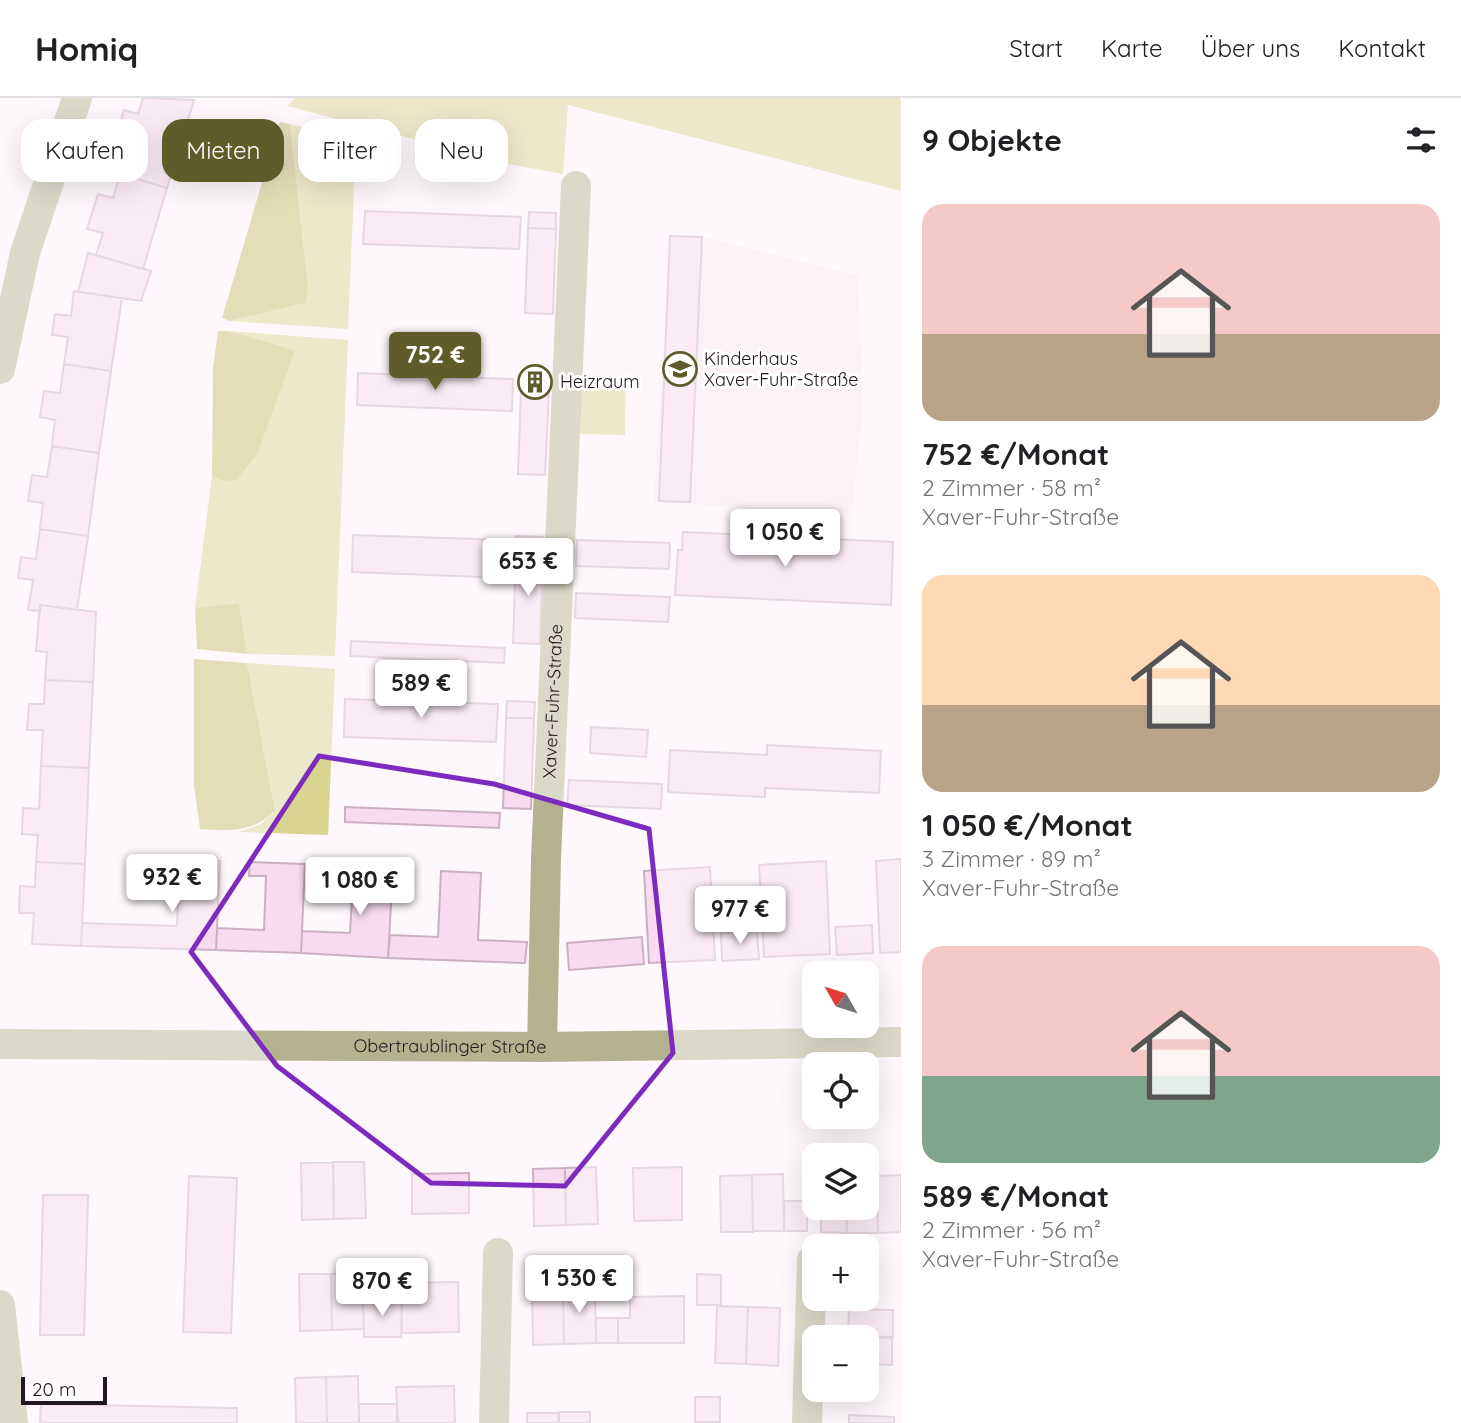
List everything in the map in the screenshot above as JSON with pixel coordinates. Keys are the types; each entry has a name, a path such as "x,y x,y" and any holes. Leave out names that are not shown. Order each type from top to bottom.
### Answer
{"street":[{"path":"0,369 5,312 77,98"},
{"name":"Xaver-Fuhr-Straße","path":"542,1047 545,883 576,186"},
{"name":"Obertraublinger Straße","path":"0,1045 542,1047 901,1042"},
{"path":"494,1423 498,1253"},
{"path":"0,1305 13,1423"},
{"path":"807,1423 810,1311"}],"highlighted area":[{"path":"319,756 494,784 649,829 673,1053 565,1186 431,1183 277,1066 191,952"}],"shaded area":[{"path":"295,98 901,98 901,191 568,105 563,174 508,164 508,119 415,119 415,140 401,136 401,119 337,119 287,106"},
{"path":"284,123 290,124 308,287 306,303 229,321 222,318 262,182 284,182"},
{"path":"290,124 298,126 298,182 354,182 348,329 229,321 306,303 308,287"},
{"path":"670,236 702,237 858,276 863,407 852,514 654,502"},
{"path":"218,331 228,331 295,350 257,455 236,480 224,481 212,476 213,368"},
{"path":"228,331 348,340 335,656 247,654 239,603 195,608 212,476 224,481 295,350"},
{"path":"580,375 626,376 625,435 578,434"},
{"path":"239,603 247,654 197,649 195,608"},
{"path":"194,659 247,663 275,811 249,827 231,830 200,829 194,786"},
{"path":"247,663 335,669 328,835 239,832 261,824 275,811"}],"building":[{"path":"143,98 194,100 188,119 162,119 162,182 169,182 167,188 147,182 148,119 121,119 124,110 138,114"},
{"path":"118,182 147,182 167,188 143,269 96,255 103,233 87,229 98,194 113,198"},
{"path":"365,211 521,217 519,249 363,244"},
{"path":"529,212 556,213 556,229 528,228"},
{"path":"528,228 556,229 553,314 525,313"},
{"name":"Kinderhaus Xaver-Fuhr-Straße","path":"670,236 702,237 690,502 659,501"},
{"path":"88,253 151,271 141,301 78,292"},
{"path":"74,291 122,298 111,371 64,364 68,337 52,335 55,314 71,316"},
{"path":"64,364 111,371 99,453 52,446 55,420 40,417 44,391 60,393"},
{"path":"358,373 513,379 512,411 357,405"},
{"name":"Heizraum","path":"522,373 549,374 549,391 521,390"},
{"path":"521,390 549,391 545,475 518,474"},
{"path":"52,446 99,453 88,536 40,529 43,503 28,501 32,475 47,477"},
{"path":"40,529 88,536 77,610 40,605 40,611 28,610 33,580 18,578 21,557 36,559"},
{"path":"683,532 893,542 891,605 675,595 678,550 682,550"},
{"path":"353,535 507,540 505,578 352,572"},
{"path":"516,536 543,537 543,553 516,552"},
{"path":"577,540 670,543 669,569 576,566"},
{"path":"516,552 543,553 540,644 513,643"},
{"path":"576,593 670,597 668,622 575,618"},
{"path":"40,605 96,612 93,682 45,680 47,652 36,651"},
{"path":"351,641 505,648 504,663 350,656"},
{"path":"45,680 93,682 89,768 41,766 43,730 27,730 29,704 44,704"},
{"path":"345,699 498,704 496,742 344,737"},
{"path":"507,701 535,702 534,718 506,718"},
{"path":"506,718 534,718 531,809 503,808"},
{"path":"591,727 648,730 646,757 590,753"},
{"path":"767,745 881,751 879,793 765,788 765,797 668,792 670,750 767,755"},
{"path":"41,766 89,768 85,864 36,862 38,835 22,834 23,808 39,809"},
{"path":"569,780 662,784 661,809 567,805"},
{"path":"345,807 500,813 499,828 345,822"},
{"path":"163,858 220,861 216,950 81,946 82,923 177,926 179,874 162,873"},
{"path":"901,859 901,952 880,953 876,861"},
{"path":"826,861 830,954 764,957 759,865"},
{"path":"36,862 85,864 81,946 32,944 34,913 19,913 20,886 35,887"},
{"path":"250,862 305,864 301,953 216,950 217,928 264,930 266,876 249,876"},
{"path":"336,866 393,869 388,958 301,953 302,931 350,933 353,880 336,879"},
{"path":"710,867 715,960 649,963 644,871"},
{"path":"441,871 481,873 478,940 527,942 525,963 388,958 390,935 438,937"},
{"path":"872,925 873,953 837,955 835,927"},
{"path":"757,931 759,959 722,961 721,933"},
{"path":"642,937 644,964 569,970 567,943"},
{"path":"333,1162 364,1162 366,1218 334,1219"},
{"path":"333,1162 334,1219 302,1220 301,1163"},
{"path":"596,1167 598,1224 566,1225 565,1168"},
{"path":"682,1167 682,1220 634,1221 633,1168"},
{"path":"565,1168 566,1225 534,1226 533,1169"},
{"path":"469,1173 469,1213 412,1214 412,1174"},
{"path":"783,1174 784,1231 753,1231 752,1175"},
{"path":"752,1175 753,1232 721,1232 720,1176"},
{"path":"901,1175 901,1232 878,1233 879,1176"},
{"path":"189,1176 237,1178 231,1333 183,1332"},
{"path":"43,1195 88,1195 84,1335 40,1335"},
{"path":"784,1201 802,1201 802,1220 807,1220 807,1231 784,1231"},
{"path":"821,1220 846,1220 847,1233 821,1232"},
{"path":"846,1220 878,1220 878,1233 847,1233"},
{"path":"362,1273 364,1329 332,1330 331,1274"},
{"path":"299,1274 331,1274 332,1330 300,1331"},
{"path":"697,1274 721,1275 721,1305 697,1305"},
{"path":"458,1282 459,1332 402,1333 401,1283"},
{"path":"563,1287 595,1287 596,1343 564,1344"},
{"path":"563,1287 564,1344 533,1345 532,1288"},
{"path":"684,1296 684,1343 618,1343 618,1318 630,1318 630,1297"},
{"path":"363,1300 402,1300 401,1337 364,1337"},
{"path":"717,1306 748,1307 746,1364 715,1363"},
{"path":"748,1307 780,1308 778,1366 746,1364"},
{"path":"893,1310 893,1337 879,1337 879,1325 848,1325 849,1311"},
{"path":"596,1318 618,1318 618,1343 596,1343"},
{"path":"879,1337 892,1338 892,1365 879,1364"},
{"path":"358,1376 359,1423 327,1423 326,1377"},
{"path":"326,1377 327,1423 296,1423 295,1378"},
{"path":"454,1386 455,1423 398,1423 396,1387"},
{"path":"695,1397 720,1397 720,1422 695,1422"},
{"path":"41,1404 237,1408 237,1423 40,1423"},
{"path":"359,1404 397,1404 397,1423 359,1423"},
{"path":"559,1412 590,1412 590,1423 559,1423"},
{"path":"527,1413 558,1413 559,1423 527,1423"},
{"path":"849,1415 894,1417 894,1423 849,1423"}],"place":[{"name":"Kinderhaus Xaver-Fuhr-Straße","path":"680,369"},
{"name":"Heizraum","path":"535,382"}]}
